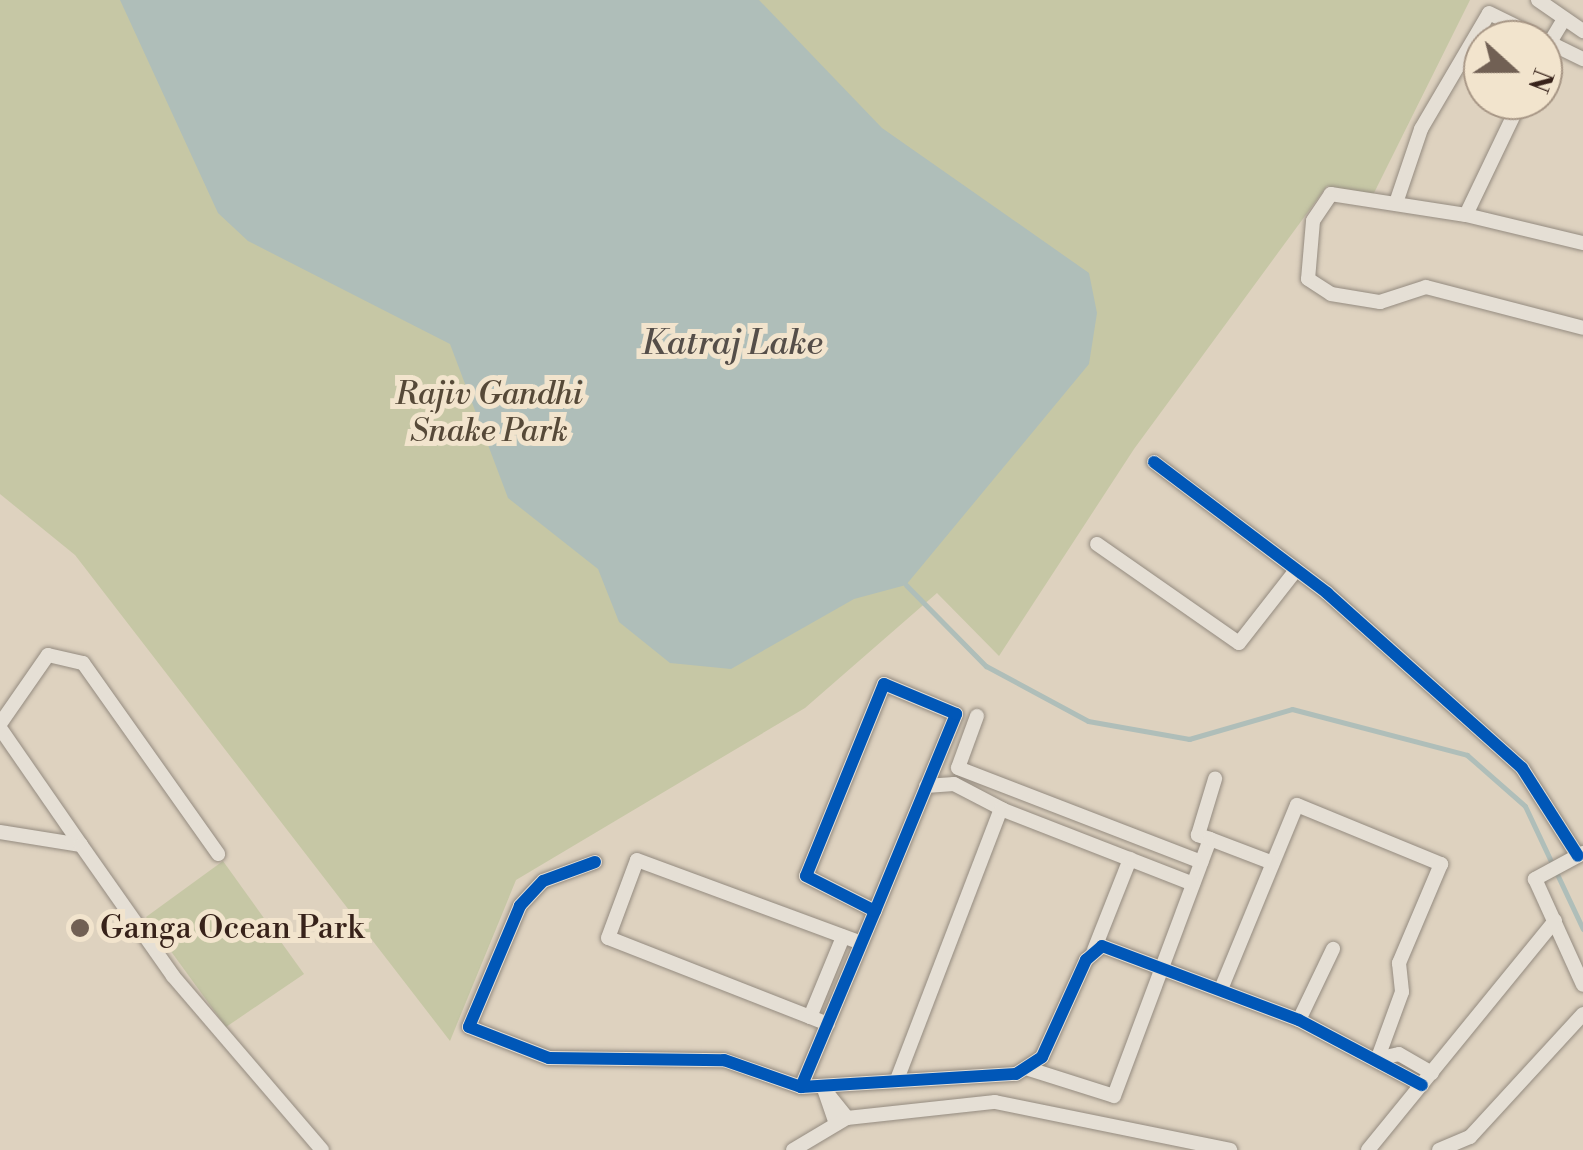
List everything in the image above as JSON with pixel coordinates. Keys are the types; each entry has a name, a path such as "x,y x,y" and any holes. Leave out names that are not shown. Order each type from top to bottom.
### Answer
{"street":[{"path":"1538,0 1583,31"},
{"path":"1485,20 1489,13 1506,20"},
{"path":"1396,200 1421,129 1463,57"},
{"path":"1466,215 1511,120"},
{"path":"1583,243 1396,200 1332,194 1313,222 1308,279 1331,294 1380,302 1426,286 1583,328"},
{"path":"1154,462 1296,570 1522,768 1575,857 1536,879 1583,986"},
{"path":"1097,544 1239,643 1296,570"},
{"path":"218,854 83,663 48,655 0,726 192,1000 322,1150"},
{"path":"801,1087 862,944 956,714 884,684 806,876 875,911"},
{"path":"977,716 958,768 1202,862"},
{"path":"1215,779 1198,835 1272,863"},
{"path":"926,786 954,784 1004,810 1194,884"},
{"path":"1222,989 1297,805 1441,864 1399,963 1402,992 1382,1056"},
{"path":"898,1077 1004,810"},
{"path":"0,832 81,845"},
{"path":"595,862 543,881 520,906 470,1028 548,1058 690,1056 825,1090 898,1077 1029,1069 1114,1096 1210,839"},
{"path":"1029,1069 1094,950 1130,859"},
{"path":"828,1024 608,938 637,860 862,944"},
{"path":"1368,1150 1554,921"},
{"path":"810,1017 843,937"},
{"path":"1299,1020 1334,949"},
{"path":"1094,950 1162,967 1222,989 1382,1056 1399,1054 1427,1079"},
{"path":"1439,1150 1470,1137 1583,1014"},
{"path":"825,1090 842,1121"},
{"path":"793,1150 842,1121 1027,1103 1230,1150"}],"green space":[{"name":"Rajiv Gandhi Snake Park","path":"0,0 1470,0 1372,197 1327,186 1134,449 999,656 937,593 805,708 516,880 450,1041 75,555 0,494"},
{"path":"223,861 304,974 226,1027 146,917"}],"water":[{"name":"Katraj Lake","path":"120,0 759,0 882,128 1089,273 1097,313 1089,364 906,585 854,599 731,669 670,663 619,622 598,569 508,498 450,344 248,241 218,213"}],"waterway":[{"path":"906,585 986,666 1088,721 1189,739 1292,709 1467,755 1525,806 1583,929"}],"cycle path":[{"path":"1154,462 1327,593 1522,768 1578,856"},
{"path":"801,1087 875,911 956,714 884,684 806,876 875,911"},
{"path":"595,862 543,881 520,906 469,1027 549,1058 724,1060 801,1087 1016,1074 1042,1057 1086,960 1102,946 1299,1020 1422,1085"}],"place":[{"name":"Ganga Ocean Park","path":"80,928"}]}
